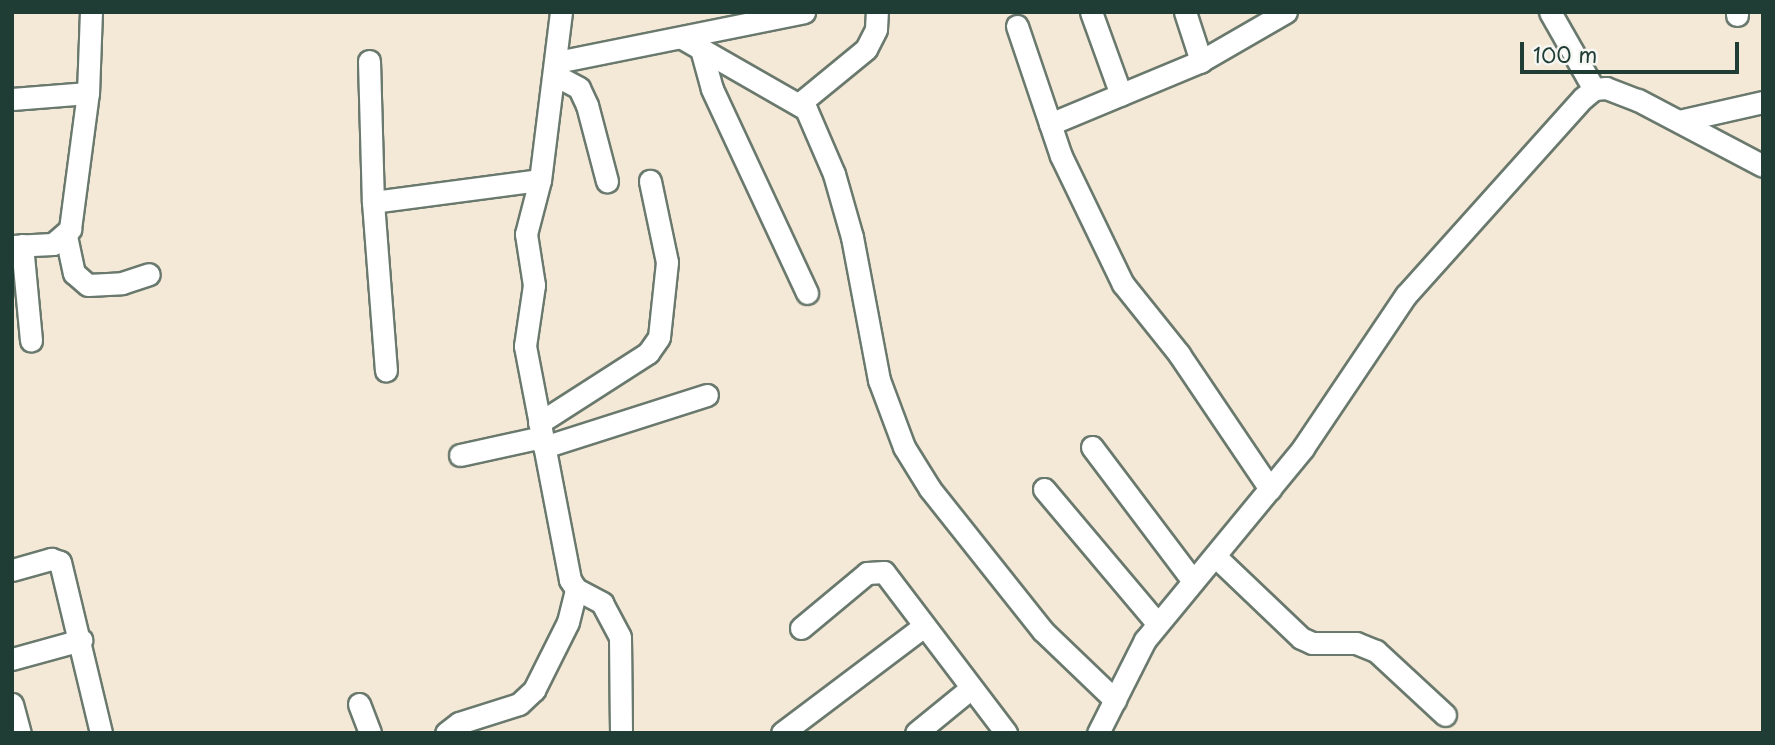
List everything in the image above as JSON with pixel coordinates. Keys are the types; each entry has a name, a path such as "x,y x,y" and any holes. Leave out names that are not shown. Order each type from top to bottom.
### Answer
{"street":[{"path":"91,12 88,93 66,236 74,273 88,285 122,283 149,274"},
{"path":"561,12 556,69 540,180 526,234 534,285 525,346 567,570 576,589 602,603 617,625 621,733"},
{"path":"556,69 692,43 721,21 804,12"},
{"path":"799,104 866,49 876,29 877,12"},
{"path":"1091,12 1121,95"},
{"path":"1185,12 1201,61"},
{"path":"1050,124 1201,61 1286,12"},
{"path":"1550,12 1594,89 1638,100 1763,166"},
{"path":"1017,26 1050,124 1123,284 1180,354 1270,489"},
{"path":"692,43 799,104 819,132 852,237 879,380 904,447 937,499 1043,631 1115,700"},
{"path":"692,43 807,293"},
{"path":"369,61 373,202 386,370"},
{"path":"556,69 579,88 583,96 607,181"},
{"path":"1098,733 1157,623 1270,489 1415,285 1594,89"},
{"path":"12,99 88,93"},
{"path":"1679,121 1763,103"},
{"path":"373,202 540,180"},
{"path":"542,435 648,354 659,337 667,262 650,181"},
{"path":"31,341 17,246 53,244 66,236"},
{"path":"460,455 707,395"},
{"path":"1092,447 1193,581"},
{"path":"1044,489 1157,623"},
{"path":"1215,556 1301,638 1312,643 1356,643 1377,651 1445,715"},
{"path":"12,570 51,559 60,562 81,640 101,733"},
{"path":"801,628 876,569 884,572 1006,733"},
{"path":"446,733 459,723 519,704 534,690 568,622 576,589"},
{"path":"782,733 924,626"},
{"path":"12,659 81,640"},
{"path":"916,733 971,688"},
{"path":"12,704 20,733"},
{"path":"359,704 370,733"}]}
